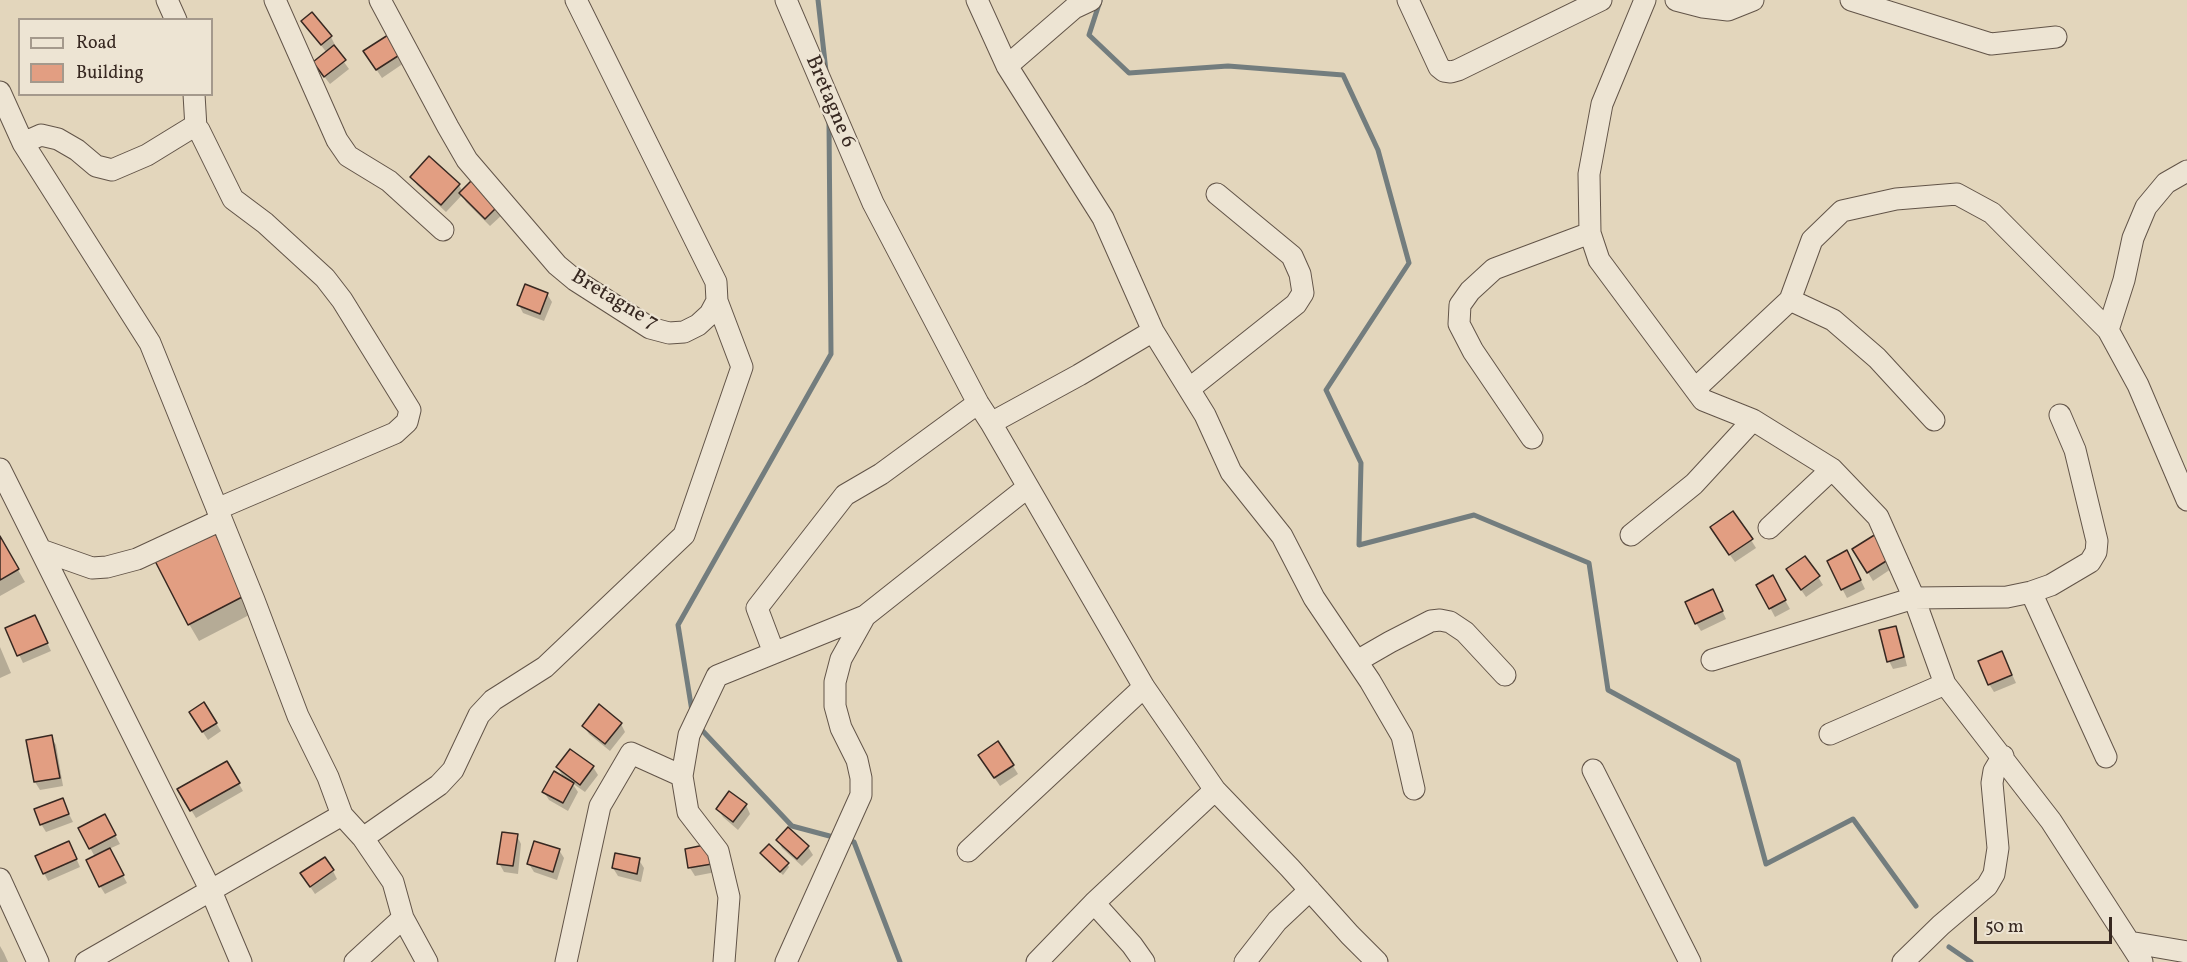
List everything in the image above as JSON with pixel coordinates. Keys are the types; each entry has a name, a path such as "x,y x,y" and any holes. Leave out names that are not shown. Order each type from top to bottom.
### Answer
{"street":[{"path":"167,0 175,18"},
{"path":"275,0 337,140 348,156 389,181 443,230"},
{"name":"Bretagne 7","path":"380,0 448,128 468,160 557,265 575,280 650,328 669,333 684,332 698,325 710,314 717,301"},
{"path":"363,838 439,785 453,770 480,715 493,700 545,667 684,535 742,367 717,301 716,282 576,0"},
{"name":"Bretagne 6","path":"786,0 873,203 978,403 1143,687 1215,790 1377,962"},
{"path":"977,0 1007,66 1102,218 1153,331 1205,415 1231,472 1281,536 1314,598 1357,661 1402,736 1414,789"},
{"path":"1408,0 1439,67 1450,72 1601,0"},
{"path":"1645,0 1602,104 1589,174 1590,233 1599,260 1703,400 1753,420 1832,469 1878,517 1914,598 1945,684 2051,821 2142,962"},
{"path":"1676,0 1728,10 1753,0"},
{"path":"1851,0 1991,44 2056,37"},
{"path":"1007,66 1079,3"},
{"path":"0,92 23,143 150,343 298,716 328,777 342,815 363,838 393,882 403,918 428,962"},
{"path":"41,550 92,568 137,559 219,514 395,433 407,422 410,410 342,300 325,278 265,223 233,199 196,128 194,96"},
{"path":"23,143 41,135 58,139 77,150 96,166 112,170 147,155 191,128 196,128"},
{"path":"2108,330 2124,280 2133,238 2146,207 2166,183 2187,171"},
{"path":"1189,389 1296,304 1303,293 1300,274 1292,256 1217,194"},
{"path":"1695,389 1790,300 1812,240 1842,211 1896,199 1957,194 1992,213 2108,330 2142,396 2187,500"},
{"path":"1532,438 1473,351 1460,324 1460,305 1470,291 1494,269 1590,233"},
{"path":"1790,300 1833,320 1877,358 1934,420"},
{"path":"991,423 1153,331"},
{"path":"774,653 757,608 845,495 881,474 978,403"},
{"path":"1712,660 1914,598 2007,597 2031,592 2051,585 2090,562 2096,552 2097,541 2075,450 2061,415"},
{"path":"1631,535 1694,484 1753,420"},
{"path":"0,469 211,891 241,962"},
{"path":"1769,528 1832,469"},
{"path":"724,962 729,897 718,851 688,812 682,776 689,735 717,676 865,616 1028,487"},
{"path":"2031,592 2106,757"},
{"path":"786,962 861,795 861,778 857,760 841,728 835,706 835,682 841,658 865,616"},
{"path":"1357,661 1431,621 1440,620 1450,622 1465,632 1505,675"},
{"path":"1830,734 1945,684"},
{"path":"968,851 1143,687"},
{"path":"566,962 600,806 631,753 682,776"},
{"path":"1903,962 1941,925 1987,886 1994,874 1998,848 1992,783 1994,771 2002,756"},
{"path":"1593,770 1690,962"},
{"path":"1037,962 1094,903 1215,790"},
{"path":"86,962 342,815"},
{"path":"0,879 38,962"},
{"path":"1245,962 1277,921 1310,890"},
{"path":"1094,903 1132,945 1144,962"},
{"path":"355,962 403,918"},
{"path":"2129,942 2187,952"}],"building":[{"path":"312,12 332,36 321,45 301,21"},
{"path":"388,35 401,54 376,70 363,51"},
{"path":"334,45 346,60 324,77 313,62"},
{"path":"429,156 460,184 441,205 410,177"},
{"path":"474,178 499,205 485,219 459,193"},
{"path":"525,284 548,293 540,314 517,305"},
{"path":"1733,511 1753,539 1729,555 1710,527"},
{"path":"213,529 246,595 188,625 154,559"},
{"path":"1876,534 1891,558 1867,573 1852,549"},
{"path":"0,536 19,569 0,580"},
{"path":"1847,550 1861,580 1841,590 1827,561"},
{"path":"1805,556 1820,576 1801,590 1786,569"},
{"path":"1773,575 1786,600 1769,609 1756,585"},
{"path":"1713,589 1723,611 1695,624 1685,602"},
{"path":"35,615 48,643 17,656 5,628"},
{"path":"1896,626 1904,657 1887,662 1879,630"},
{"path":"2002,651 2012,675 1988,685 1978,661"},
{"path":"204,702 217,723 202,732 189,712"},
{"path":"599,704 622,723 605,744 582,726"},
{"path":"52,735 60,778 34,782 26,740"},
{"path":"998,741 1014,765 994,778 978,755"},
{"path":"570,749 594,766 580,785 556,767"},
{"path":"227,761 240,783 190,811 177,789"},
{"path":"554,771 574,783 563,803 542,792"},
{"path":"729,791 747,804 733,822 716,809"},
{"path":"63,798 69,814 40,825 34,809"},
{"path":"105,814 116,835 89,849 78,828"},
{"path":"788,827 809,846 797,859 776,840"},
{"path":"502,832 518,834 513,866 497,864"},
{"path":"69,841 77,859 43,874 35,856"},
{"path":"534,841 560,849 553,872 527,864"},
{"path":"709,844 712,864 688,868 685,849"},
{"path":"769,844 789,863 780,872 760,853"},
{"path":"110,848 124,875 99,887 86,860"},
{"path":"615,853 640,858 637,874 612,868"},
{"path":"325,857 334,870 310,887 300,873"}],"waterway":[{"path":"818,0 826,71"},
{"path":"1100,1 1089,35 1129,73 1228,66 1343,75 1378,150 1409,263 1326,390 1361,463 1359,545 1474,515 1589,563 1608,690 1738,761 1766,864 1853,819 1916,906"},
{"path":"692,711 678,625 831,354 829,123"},
{"path":"699,727 792,826 837,838"},
{"path":"846,840 854,842 900,962"},
{"path":"1949,947 1971,962"}]}
